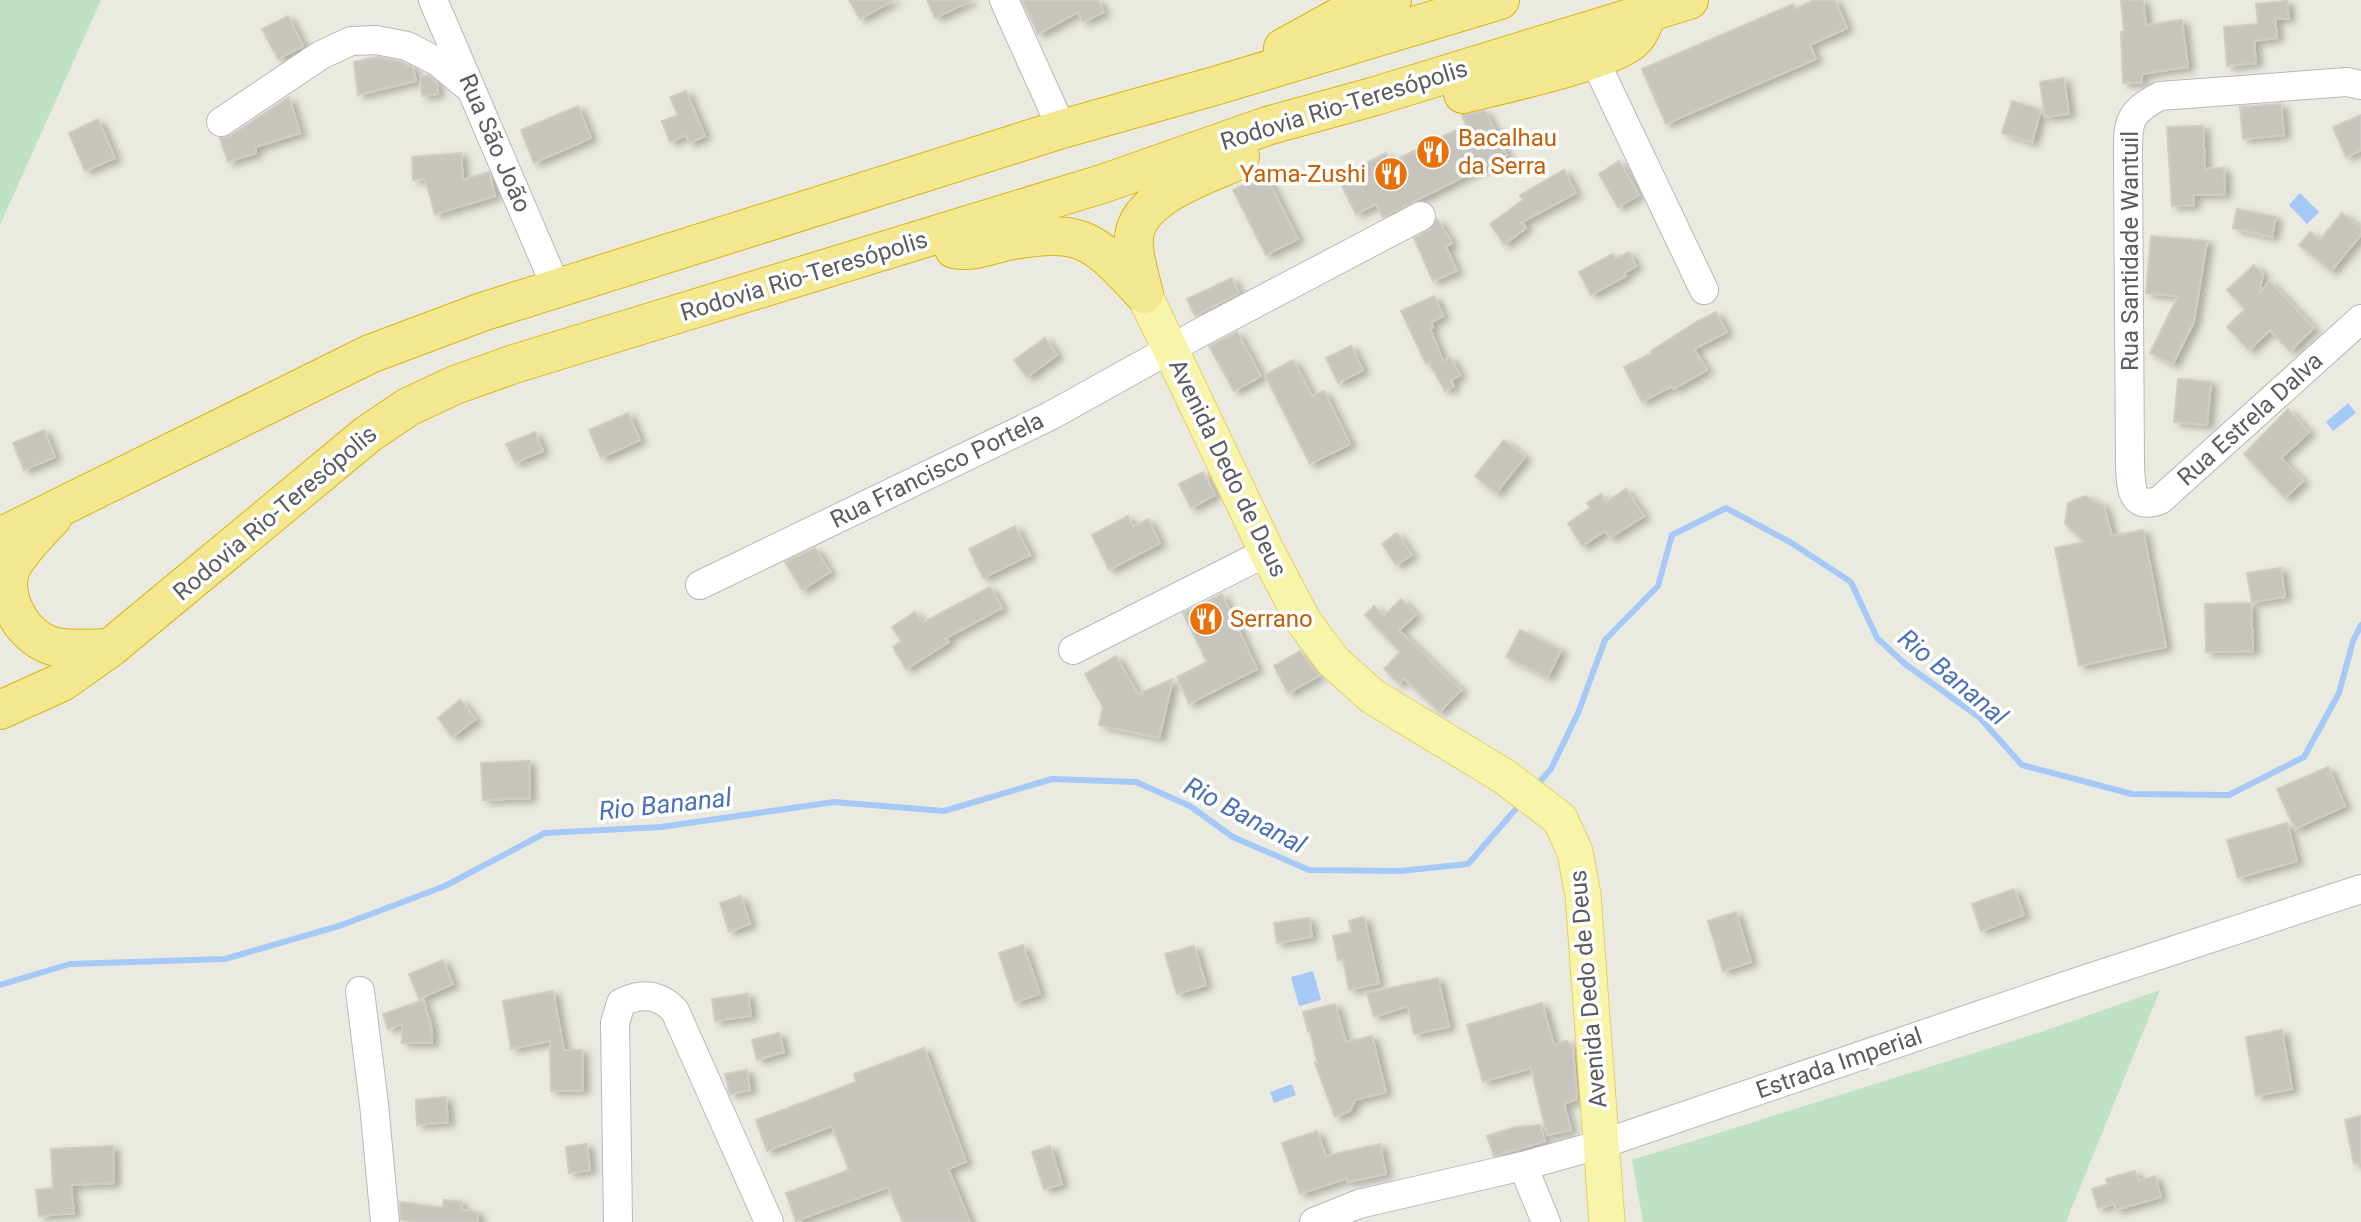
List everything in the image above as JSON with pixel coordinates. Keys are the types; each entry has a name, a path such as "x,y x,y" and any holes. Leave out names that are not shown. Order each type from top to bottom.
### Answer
{"highway":[{"path":"1218,85 1339,17 1392,0"},
{"path":"0,537 370,354 482,312 1062,129 1500,0"},
{"name":"Rodovia Rio-Teresópolis","path":"0,710 62,682 110,648 368,434 408,407 455,385 514,364 1105,183 1267,126 1371,97 1647,6 1689,0"},
{"path":"1371,97 1429,103 1594,58 1634,40 1647,6"},
{"path":"1144,295 1135,258 1134,235 1142,216 1159,199 1235,162 1267,126"},
{"path":"914,242 964,251 1009,241 1069,236 1090,243 1110,258 1144,295"},
{"path":"61,508 24,549 11,569 6,587 10,606 22,624 41,642 74,649 110,648"}],"main road":[{"name":"Avenida Dedo de Deus","path":"1144,295 1267,552 1304,622 1333,661 1372,696 1505,777 1560,819 1575,852 1583,895 1607,1222"}],"street":[{"name":"Rua São João","path":"433,0 556,287"},
{"path":"1004,0 1062,129"},
{"path":"221,122 321,55 351,41 376,40 407,46 438,62 472,90"},
{"path":"1594,58 1703,290"},
{"name":"Rua Santidade Wantuil","path":"2134,497 2131,484 2129,393 2128,132 2132,117 2141,106 2160,96 2347,82 2361,85"},
{"name":"Rua Francisco Portela","path":"700,585 1050,416 1201,332 1421,216"},
{"name":"Rua Estrela Dalva","path":"2134,497 2150,504 2160,500 2361,319"},
{"path":"1073,650 1267,552"},
{"name":"Estrada Imperial","path":"1314,1222 1359,1203 1523,1166 1602,1144 2071,984 2361,889"},
{"path":"360,991 385,1222"},
{"path":"618,1222 615,1023 621,1003 633,996 653,996 666,1001 675,1012 769,1222"},
{"path":"1523,1166 1546,1222"}],"green space":[{"path":"0,0 101,0 0,225"},
{"path":"2160,990 2066,1222 1643,1222 1632,1160 2044,1031"}],"water":[{"path":"2300,193 2319,212 2307,224 2289,205"},
{"path":"2348,403 2356,413 2333,431 2326,422"},
{"path":"1313,971 1321,1000 1299,1006 1291,977"},
{"path":"1292,1084 1296,1095 1274,1103 1270,1092"}],"building":[{"path":"849,0 894,0 860,19"},
{"path":"927,0 972,0 935,18"},
{"path":"1022,0 1100,0 1098,1 1104,12 1083,22 1078,12 1038,34"},
{"path":"1814,0 1835,0 1847,28 1810,45 1816,59 1666,124 1642,69 1793,4 1795,9"},
{"path":"2121,0 2143,0 2146,25 2182,20 2188,67 2142,74 2142,82 2123,83 2121,32 2124,32"},
{"path":"2287,1 2289,18 2275,19 2277,38 2254,41 2256,63 2227,66 2224,27 2258,24 2256,4"},
{"path":"288,16 303,46 278,59 262,29"},
{"path":"377,57 402,62 413,68 416,81 358,95 354,62"},
{"path":"428,75 437,83 438,94 422,96 420,77"},
{"path":"2064,78 2069,114 2045,117 2040,82"},
{"path":"686,91 705,136 689,143 686,135 670,142 662,121 678,115 670,97"},
{"path":"289,97 300,133 255,147 256,153 228,162 220,138 230,136"},
{"path":"2012,101 2041,110 2032,142 2002,133"},
{"path":"2281,104 2284,135 2243,139 2240,107"},
{"path":"578,106 591,138 534,163 521,130"},
{"path":"1485,111 1507,155 1383,217 1376,204 1356,214 1342,186 1358,178 1353,170 1386,153 1390,163 1466,125 1462,115"},
{"path":"2361,115 2361,150 2346,157 2333,127"},
{"path":"98,119 115,158 85,171 69,133"},
{"path":"2203,126 2205,169 2224,168 2225,194 2193,195 2194,205 2172,206 2167,127"},
{"path":"461,153 463,180 489,172 495,196 435,214 425,179 413,180 412,157"},
{"path":"1619,161 1639,195 1618,207 1599,174"},
{"path":"1564,170 1576,193 1522,222 1526,228 1504,244 1490,224 1523,200 1520,195"},
{"path":"1265,174 1298,239 1266,255 1233,190"},
{"path":"2237,209 2276,217 2272,237 2233,228"},
{"path":"2342,213 2361,229 2361,235 2331,271 2299,245 2310,232 2320,240"},
{"path":"1437,219 1452,243 1446,247 1457,271 1433,281 1414,238 1429,230"},
{"path":"2151,236 2207,241 2194,322 2173,364 2150,353 2178,296 2146,293"},
{"path":"1629,252 1636,266 1624,273 1626,276 1591,295 1579,272 1613,254 1615,259"},
{"path":"2254,265 2263,274 2259,294 2269,281 2314,328 2290,351 2270,330 2249,350 2227,327 2245,309 2227,290"},
{"path":"1232,278 1239,293 1195,316 1187,299"},
{"path":"1434,296 1443,316 1431,322 1433,327 1430,329 1443,361 1450,357 1460,375 1451,380 1454,386 1445,391 1429,363 1426,364 1401,311"},
{"path":"1716,312 1727,332 1694,349 1707,370 1674,389 1672,386 1642,402 1624,367 1652,353 1651,351 1696,322"},
{"path":"1237,332 1261,376 1234,391 1209,346"},
{"path":"1045,338 1057,355 1027,377 1014,360"},
{"path":"1351,346 1363,370 1338,383 1326,358"},
{"path":"1293,360 1312,396 1324,391 1350,444 1310,464 1265,375"},
{"path":"2178,379 2211,382 2207,425 2174,422"},
{"path":"2288,409 2309,432 2281,458 2303,481 2285,498 2244,454"},
{"path":"628,413 640,440 601,458 589,430"},
{"path":"44,430 55,457 24,470 13,443"},
{"path":"535,432 543,451 515,463 506,444"},
{"path":"1504,440 1525,457 1496,493 1475,476"},
{"path":"1203,472 1215,495 1191,508 1179,484"},
{"path":"1626,489 1644,516 1610,538 1605,531 1582,546 1568,523 1590,508 1587,503 1601,494 1606,502"},
{"path":"2085,496 2104,506 2112,536 2143,530 2166,647 2079,666 2055,548 2084,542 2065,524 2068,503"},
{"path":"1128,516 1133,527 1148,519 1160,543 1109,570 1092,535"},
{"path":"1015,526 1030,555 983,578 969,549"},
{"path":"1397,533 1412,555 1396,565 1382,544"},
{"path":"815,548 830,572 802,590 785,562"},
{"path":"2281,568 2285,597 2252,602 2247,573"},
{"path":"990,587 1002,608 946,638 949,642 906,669 893,647 901,641 892,627 915,612 922,623"},
{"path":"1222,594 1257,669 1189,704 1177,677 1207,662 1183,613"},
{"path":"1401,599 1416,615 1399,630 1461,690 1439,712 1404,678 1399,684 1384,669 1400,652 1365,615 1374,606 1384,616"},
{"path":"2251,603 2253,651 2206,652 2205,604"},
{"path":"1520,630 1561,650 1548,677 1506,657"},
{"path":"1300,651 1319,676 1288,693 1274,666"},
{"path":"1116,656 1138,694 1173,679 1159,738 1099,725 1103,707 1085,674"},
{"path":"460,700 476,719 452,737 438,718"},
{"path":"529,761 530,798 483,800 481,763"},
{"path":"2328,767 2345,806 2295,829 2277,789"},
{"path":"2287,823 2297,861 2238,878 2227,840"},
{"path":"2014,889 2024,915 1981,931 1972,904"},
{"path":"741,896 750,924 729,932 720,903"},
{"path":"1736,912 1751,962 1723,971 1708,921"},
{"path":"1364,917 1379,983 1349,990 1343,959 1338,960 1333,936 1351,932 1349,921"},
{"path":"1309,918 1312,937 1277,943 1274,923"},
{"path":"1023,945 1040,994 1015,1002 999,953"},
{"path":"1194,946 1206,985 1177,994 1165,954"},
{"path":"443,960 453,984 419,999 409,974"},
{"path":"1438,978 1449,1027 1414,1034 1408,1006 1374,1017 1367,993"},
{"path":"553,991 564,1050 582,1050 583,1090 551,1091 550,1041 511,1049 503,1001"},
{"path":"748,994 751,1016 715,1021 712,999"},
{"path":"423,1000 431,1025 432,1043 402,1043 402,1024 388,1029 383,1014"},
{"path":"1542,1003 1554,1045 1567,1041 1573,1049 1577,1099 1564,1104 1571,1130 1547,1135 1531,1068 1483,1082 1467,1025"},
{"path":"1335,1004 1346,1042 1372,1036 1386,1092 1355,1100 1350,1111 1335,1117 1315,1063 1310,1030 1308,1031 1303,1012"},
{"path":"2282,1030 2292,1089 2256,1096 2246,1037"},
{"path":"779,1033 784,1052 757,1060 752,1040"},
{"path":"924,1048 966,1162 948,1169 970,1222 903,1222 888,1187 796,1221 786,1193 849,1170 832,1126 767,1151 756,1120 856,1082 854,1074"},
{"path":"747,1070 750,1090 730,1094 725,1074"},
{"path":"446,1097 448,1122 417,1125 416,1100"},
{"path":"2361,1116 2361,1163 2354,1164 2345,1120"},
{"path":"1540,1125 1545,1141 1494,1156 1487,1136 1516,1127"},
{"path":"1317,1131 1326,1156 1380,1144 1386,1174 1348,1182 1347,1178 1300,1194 1282,1143"},
{"path":"587,1144 590,1170 569,1173 566,1147"},
{"path":"113,1146 114,1183 71,1185 74,1213 39,1216 36,1190 53,1188 51,1149"},
{"path":"1050,1146 1062,1184 1044,1189 1032,1152"},
{"path":"2135,1171 2139,1181 2155,1176 2161,1197 2116,1210 2114,1204 2098,1208 2092,1189 2108,1184 2106,1179"},
{"path":"444,1200 462,1202 461,1210 478,1212 477,1222 401,1220 400,1202 443,1208"}],"waterway":[{"name":"Rio Bananal","path":"1536,786 1551,769 1578,713 1605,640 1658,586 1672,535 1726,508 1790,542 1851,582 1877,638 1905,664 1979,717 2022,765 2132,794 2229,795 2304,757 2339,693 2353,641 2361,625"},
{"name":"Rio Bananal","path":"0,985 70,964 225,959 342,925 445,886 545,833 661,827 834,802 944,811 1052,779 1136,782 1190,806 1233,837 1309,870 1400,871 1468,864 1522,802"}],"place":[{"name":"Bacalhau da Serra","path":"1433,152"},
{"name":"Yama-Zushi","path":"1391,174"},
{"name":"Serrano","path":"1206,619"}]}
